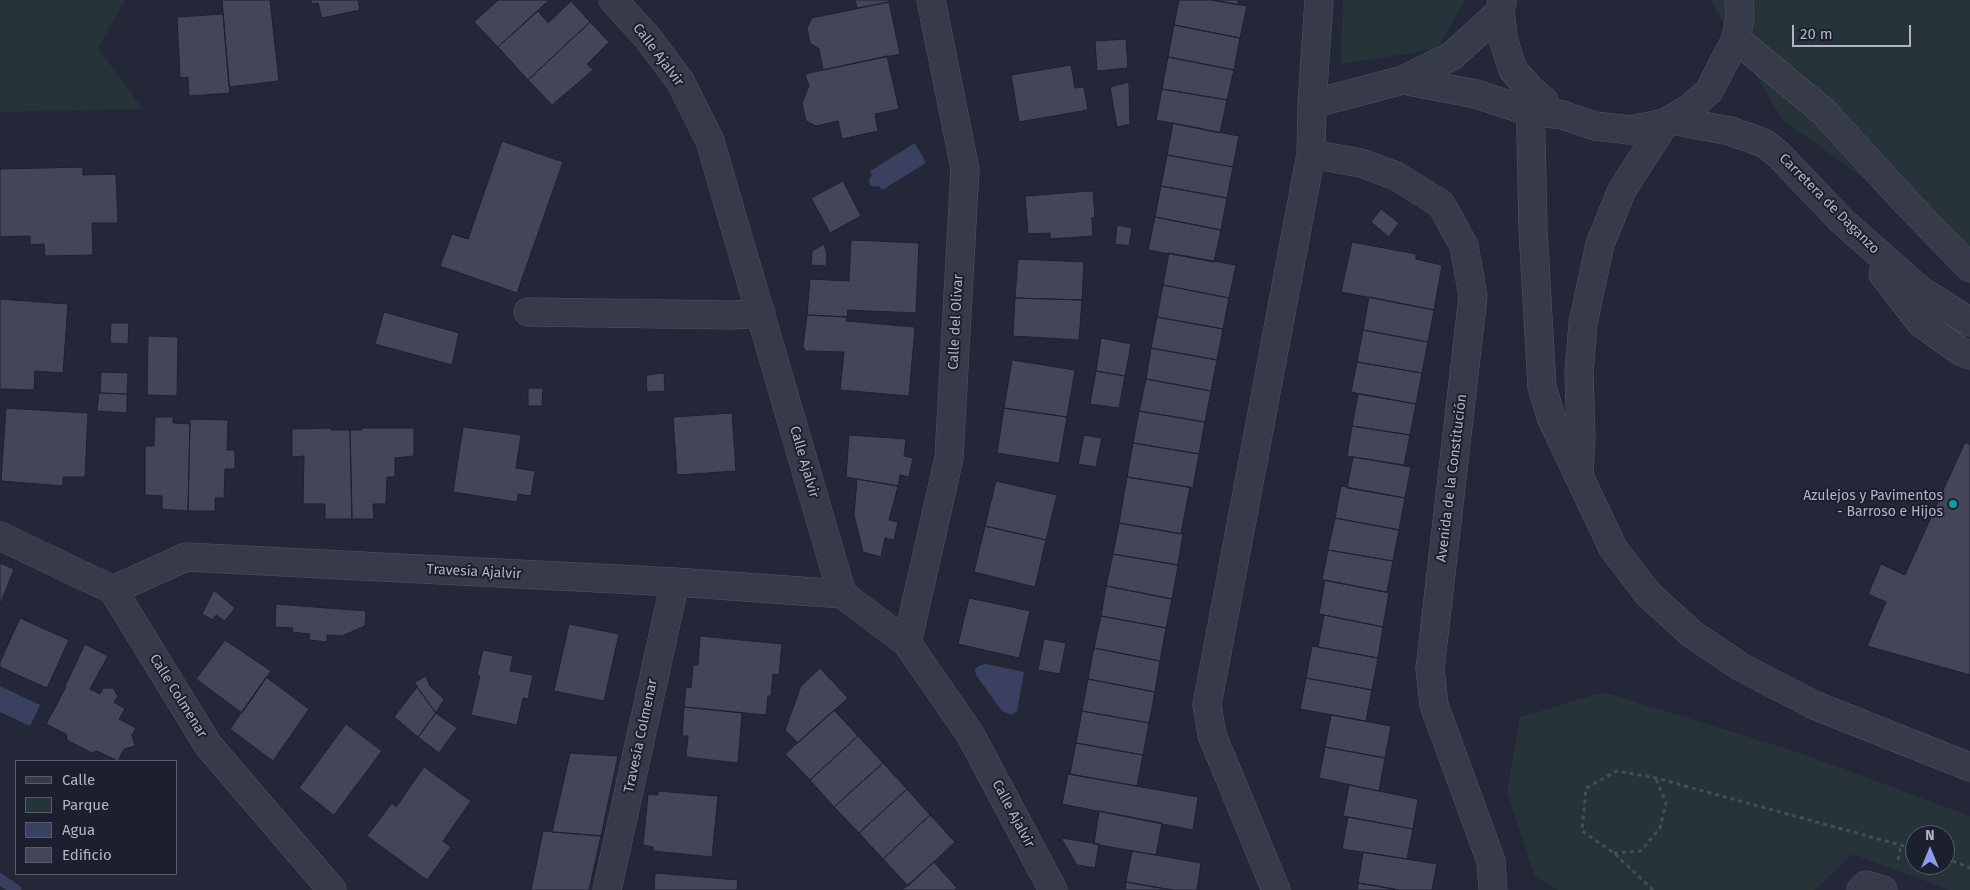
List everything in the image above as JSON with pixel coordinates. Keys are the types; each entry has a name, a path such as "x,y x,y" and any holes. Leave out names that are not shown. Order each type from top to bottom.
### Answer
{"street":[{"name":"Calle Ajalvir","path":"613,0 647,37 680,81 710,141 842,594 906,643 970,734 1053,890"},
{"name":"Calle del Olivar","path":"906,643 949,458 965,170 930,0"},
{"path":"1276,890 1212,735 1207,705 1311,154 1312,104 1319,0"},
{"path":"1578,477 1580,436 1578,373 1582,323 1600,244 1622,190 1668,121 1709,91 1736,39 1740,18 1739,0"},
{"path":"1312,104 1402,80 1452,56 1501,6"},
{"path":"1501,6 1504,42 1513,70 1530,100 1533,229 1542,387 1552,417 1578,477 1613,548 1648,594 1692,634 1740,667 1814,705 1970,767"},
{"path":"1736,39 1824,112 1970,268"},
{"path":"1402,80 1476,94 1530,100 1562,115 1595,126 1630,130 1668,121"},
{"name":"Carretera de Daganzo","path":"1668,121 1730,131 1764,143 1778,154 1842,221 1920,290 1970,322"},
{"name":"Avenida de la Constitución","path":"1311,154 1361,163 1396,176 1441,204 1464,246 1473,296 1430,669 1434,705 1491,861 1493,890"},
{"path":"1842,221 1921,323 1960,351 1970,355"},
{"path":"528,312 761,314"},
{"path":"0,536 113,590"},
{"name":"Travesía Ajalvir","path":"113,590 186,557 675,582 842,594"},
{"name":"Travesía Colmenar","path":"607,890 675,582"},
{"name":"Calle Colmenar","path":"113,590 208,745 332,890"},
{"path":"1861,890 1866,885 1883,890"}],"path":[{"path":"1653,890 1614,853 1582,831 1586,788 1617,770 1656,778 1905,846"},
{"path":"1614,853 1641,851 1660,828 1666,803 1656,778"},
{"path":"1955,862 1970,868"}],"green space":[{"path":"0,0 125,0 98,48 143,109 0,112"},
{"path":"1343,0 1465,0 1437,49 1341,64"},
{"path":"1710,0 1970,0 1970,255 1783,120"},
{"path":"1604,692 1800,753 1970,816 1970,890 1950,890 1909,875 1955,875 1955,825 1905,825 1905,873 1852,854 1815,890 1559,890 1535,877 1507,792 1520,717"}],"water":[{"path":"915,143 926,163 882,190 879,186 870,185 869,179 872,175 870,171"},
{"path":"986,664 1024,672 1017,711 1012,715 1002,711 976,675 975,669"},
{"path":"0,686 40,705 30,726 0,712"}],"building":[{"path":"222,0 270,0 279,81 229,87"},
{"path":"311,0 358,0 360,10 322,18 318,3 312,4"},
{"path":"498,0 549,0 498,47 474,22"},
{"path":"855,0 889,0 889,2 857,8"},
{"path":"1179,0 1212,0 1247,6 1240,38 1174,25"},
{"path":"1212,0 1238,0 1238,5"},
{"path":"571,1 590,22 528,80 498,47 538,11 548,23"},
{"path":"889,2 900,54 823,70 819,49 810,43 807,28 812,18"},
{"path":"223,14 230,93 189,96 188,77 180,78 177,17"},
{"path":"590,22 609,42 587,64 593,70 552,105 528,80"},
{"path":"1174,25 1240,38 1234,70 1168,57"},
{"path":"1126,39 1128,68 1097,71 1095,41"},
{"path":"887,56 899,109 875,114 878,131 842,139 838,121 816,126 806,121 802,103 809,86 805,74"},
{"path":"1168,57 1234,70 1227,100 1162,89"},
{"path":"1071,65 1075,88 1084,87 1088,110 1019,122 1011,75"},
{"path":"1129,82 1130,124 1117,127 1110,87"},
{"path":"1162,89 1227,100 1220,133 1156,120"},
{"path":"1173,123 1239,136 1233,167 1167,155"},
{"path":"502,141 563,162 517,293 440,266 452,234 468,239"},
{"path":"1167,155 1233,167 1227,198 1161,186"},
{"path":"83,167 83,175 116,174 118,223 92,223 93,255 45,256 44,244 30,245 30,236 0,237 0,169"},
{"path":"843,181 861,216 830,233 811,198"},
{"path":"1161,186 1227,198 1221,230 1155,217"},
{"path":"1093,191 1095,217 1092,218 1093,236 1050,239 1050,233 1028,234 1025,196"},
{"path":"1381,209 1399,223 1389,237 1371,222"},
{"path":"1155,217 1221,230 1214,262 1148,250"},
{"path":"1117,225 1132,228 1129,246 1115,244"},
{"path":"851,240 919,243 916,313 848,310 847,317 807,315 810,279 849,281"},
{"path":"1352,242 1416,254 1416,259 1442,265 1434,310 1341,292"},
{"path":"824,244 827,254 826,266 811,265 812,251"},
{"path":"1169,253 1236,265 1229,298 1163,285"},
{"path":"1018,259 1084,262 1082,300 1015,298"},
{"path":"1163,285 1229,298 1223,329 1157,317"},
{"path":"1369,297 1434,310 1428,342 1363,330"},
{"path":"1015,298 1082,300 1079,340 1013,336"},
{"path":"0,299 68,304 63,373 35,371 34,390 0,389"},
{"path":"384,312 459,333 452,365 375,344"},
{"path":"807,315 847,317 846,321 915,327 909,396 840,390 844,352 805,351 803,346"},
{"path":"1157,317 1223,329 1217,360 1151,348"},
{"path":"111,323 129,323 128,344 110,343"},
{"path":"1363,330 1428,342 1422,373 1357,362"},
{"path":"148,336 178,337 177,396 147,395"},
{"path":"1101,338 1131,344 1125,376 1096,371"},
{"path":"1151,348 1217,360 1211,391 1146,379"},
{"path":"1012,360 1075,370 1067,417 1004,408"},
{"path":"1357,362 1422,373 1416,404 1351,392"},
{"path":"1096,371 1125,376 1119,408 1090,404"},
{"path":"101,372 128,373 127,394 100,393"},
{"path":"664,373 665,391 647,392 646,375"},
{"path":"1146,379 1211,391 1205,422 1139,411"},
{"path":"528,388 543,388 542,406 528,406"},
{"path":"99,393 127,394 127,413 97,411"},
{"path":"1358,394 1416,404 1410,435 1352,426"},
{"path":"6,408 88,413 85,477 63,477 63,486 1,481"},
{"path":"1004,408 1067,417 1059,463 997,453"},
{"path":"1139,411 1205,422 1199,454 1133,443"},
{"path":"732,413 736,471 677,475 673,417"},
{"path":"155,417 173,417 173,423 190,424 188,511 162,509 162,496 145,495 145,446 154,446"},
{"path":"190,419 228,420 227,450 235,450 235,469 225,469 224,498 215,498 215,511 188,511"},
{"path":"1352,426 1410,435 1404,465 1347,456"},
{"path":"463,427 521,435 516,468 535,471 531,496 518,494 517,502 453,492"},
{"path":"331,428 331,430 350,430 352,519 325,519 325,504 303,504 304,456 292,457 292,429"},
{"path":"362,428 414,428 414,456 395,458 395,477 387,477 386,504 373,504 374,519 352,519 350,430 362,430"},
{"path":"849,435 906,439 904,456 913,458 909,477 900,475 898,486 846,477"},
{"path":"1084,435 1102,438 1096,467 1078,464"},
{"name":"Azulejos y Pavimentos - Barroso e Hijos","path":"1965,442 1970,445 1970,675 1867,646 1886,602 1868,594 1881,564 1905,575"},
{"path":"1133,443 1199,454 1193,488 1127,477"},
{"path":"1353,457 1411,467 1405,498 1347,488"},
{"path":"1127,477 1190,487 1181,534 1119,523"},
{"path":"857,479 898,486 889,520 898,522 894,540 885,538 881,557 863,552 854,515"},
{"path":"996,481 1057,495 1046,540 985,526"},
{"path":"1341,486 1405,498 1399,530 1335,518"},
{"path":"1335,518 1399,530 1393,561 1328,550"},
{"path":"1119,523 1183,534 1178,565 1113,554"},
{"path":"985,526 1046,540 1035,587 974,572"},
{"path":"1328,550 1393,561 1387,592 1322,580"},
{"path":"1113,554 1178,565 1172,599 1106,586"},
{"path":"0,563 14,569 0,605"},
{"path":"1325,580 1389,593 1383,627 1319,614"},
{"path":"1106,586 1172,599 1166,628 1101,616"},
{"path":"214,590 235,608 225,621 216,615 213,620 202,614"},
{"path":"969,598 1030,611 1019,658 958,644"},
{"path":"276,604 366,611 365,626 342,636 327,635 327,642 309,640 310,634 292,632 293,628 275,627"},
{"path":"1324,615 1383,627 1378,658 1318,647"},
{"path":"1101,616 1166,628 1160,661 1094,648"},
{"path":"20,618 69,640 47,688 0,667 0,662"},
{"path":"569,624 619,634 604,701 554,691"},
{"path":"700,636 782,644 779,675 773,674 771,696 768,696 766,715 684,707 686,687 691,688 693,665 698,665"},
{"path":"1044,639 1066,643 1060,674 1038,670"},
{"path":"225,640 271,671 242,713 196,679"},
{"path":"85,644 108,656 90,689 100,694 103,688 113,688 118,696 114,702 125,709 119,719 136,728 132,735 135,746 124,749 118,760 116,760 97,751 92,753 67,740 66,734 46,724"},
{"path":"1312,646 1378,658 1372,690 1306,678"},
{"path":"1094,648 1160,661 1155,692 1088,679"},
{"path":"483,650 513,656 510,671 533,675 528,699 523,698 517,725 471,715 480,676 477,675"},
{"path":"820,668 848,698 798,743 785,730 801,686"},
{"path":"426,676 430,686 444,699 436,713 415,682"},
{"path":"266,677 309,709 273,761 230,729"},
{"path":"1306,678 1372,690 1366,721 1300,709"},
{"path":"1088,679 1155,692 1149,723 1082,711"},
{"path":"417,687 436,713 418,737 394,717"},
{"path":"684,707 742,713 738,763 686,757 688,736 682,736"},
{"path":"834,710 858,736 810,780 785,754"},
{"path":"1082,711 1149,723 1143,755 1076,743"},
{"path":"436,713 457,728 439,753 418,737"},
{"path":"1331,715 1391,726 1385,758 1325,747"},
{"path":"346,724 382,751 334,815 299,788"},
{"path":"858,736 883,763 834,807 810,780"},
{"path":"1076,743 1143,755 1137,786 1070,774"},
{"path":"1325,747 1385,758 1379,791 1319,778"},
{"path":"570,753 618,756 601,836 552,832"},
{"path":"883,763 907,789 859,833 834,807"},
{"path":"424,767 471,801 443,841 451,847 427,880 367,836 392,803 396,807"},
{"path":"1068,774 1198,797 1193,830 1062,804"},
{"path":"1349,785 1418,799 1413,829 1343,816"},
{"path":"907,789 930,815 883,859 859,833"},
{"path":"658,791 718,796 712,857 653,851 653,847 643,845 648,794 658,795"},
{"path":"1099,811 1162,823 1156,855 1094,844"},
{"path":"930,815 955,842 908,886 883,859"},
{"path":"1348,817 1413,829 1407,859 1342,849"},
{"path":"543,831 601,836 589,890 531,890"},
{"path":"1061,838 1099,844 1095,868 1077,865"},
{"path":"1132,851 1201,863 1197,890 1172,890 1126,882"},
{"path":"1363,852 1437,864 1432,890 1399,890 1358,883"},
{"path":"934,862 957,888 954,890 902,890"},
{"path":"655,873 738,880 737,890 654,890"},
{"path":"1126,882 1172,890 1125,890"},
{"path":"1358,883 1378,886 1399,890 1357,890"}],"waterway":[{"path":"0,879 16,890"}],"place":[{"name":"Azulejos y Pavimentos - Barroso e Hijos","path":"1953,504"}]}
